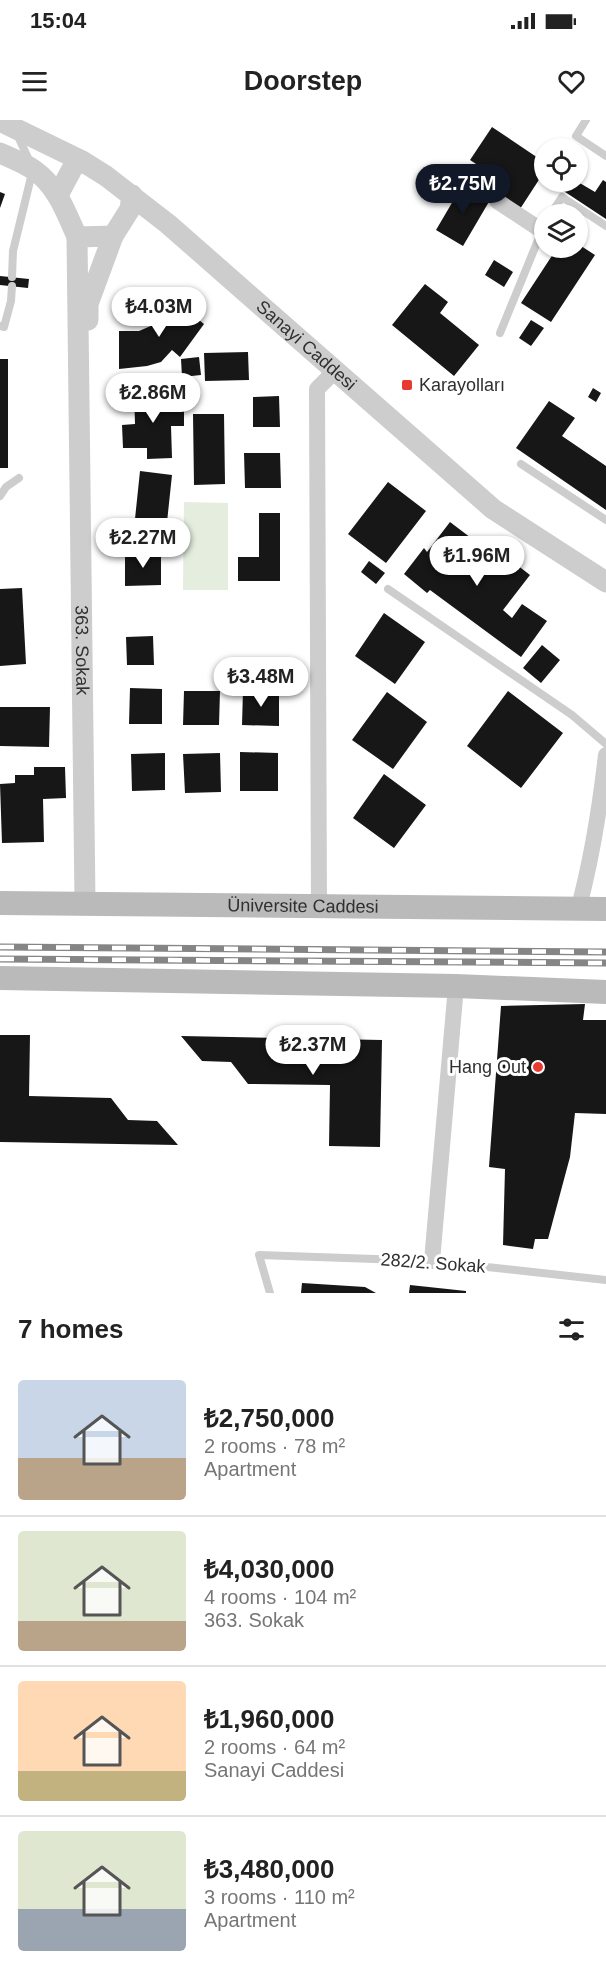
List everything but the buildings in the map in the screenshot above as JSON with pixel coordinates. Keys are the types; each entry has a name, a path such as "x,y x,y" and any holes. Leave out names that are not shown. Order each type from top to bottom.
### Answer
{"main road":[{"name":"Üniversite Caddesi","path":"0,903 90,902 606,909"},
{"path":"0,978 456,986 606,992"}],"street":[{"name":"Sanayi Caddesi","path":"11,123 82,161 132,195 493,509 606,582"},
{"path":"0,153 33,169 58,195 73,167 82,161"},
{"name":"363. Sokak","path":"58,195 77,237 90,902"},
{"path":"90,902 88,304 113,236 130,209 132,195"},
{"path":"497,201 534,223"},
{"path":"77,237 113,236"},
{"path":"320,906 317,389 335,371"},
{"path":"606,743 606,750"},
{"path":"578,910 593,842 606,755"},
{"path":"432,1261 456,986"}],"lane":[{"path":"586,120 576,136 606,156"},
{"path":"0,326 4,327 11,302 13,251 33,169 11,123"},
{"path":"557,204 562,197 573,204"},
{"path":"588,214 606,226"},
{"path":"500,333 534,250"},
{"path":"521,464 606,520"},
{"path":"0,496 6,487 19,478"},
{"path":"388,589 572,715 606,743"},
{"name":"282/2. Sokak","path":"270,1293 259,1255 432,1261 606,1280"}],"green space":[{"path":"184,502 228,503 228,590 183,590"}],"railway":[{"path":"0,947 606,952"},
{"path":"0,959 606,963"}],"place":[{"name":"Karayolları","path":"407,385"},
{"name":"Hang Out","path":"538,1067"}]}
